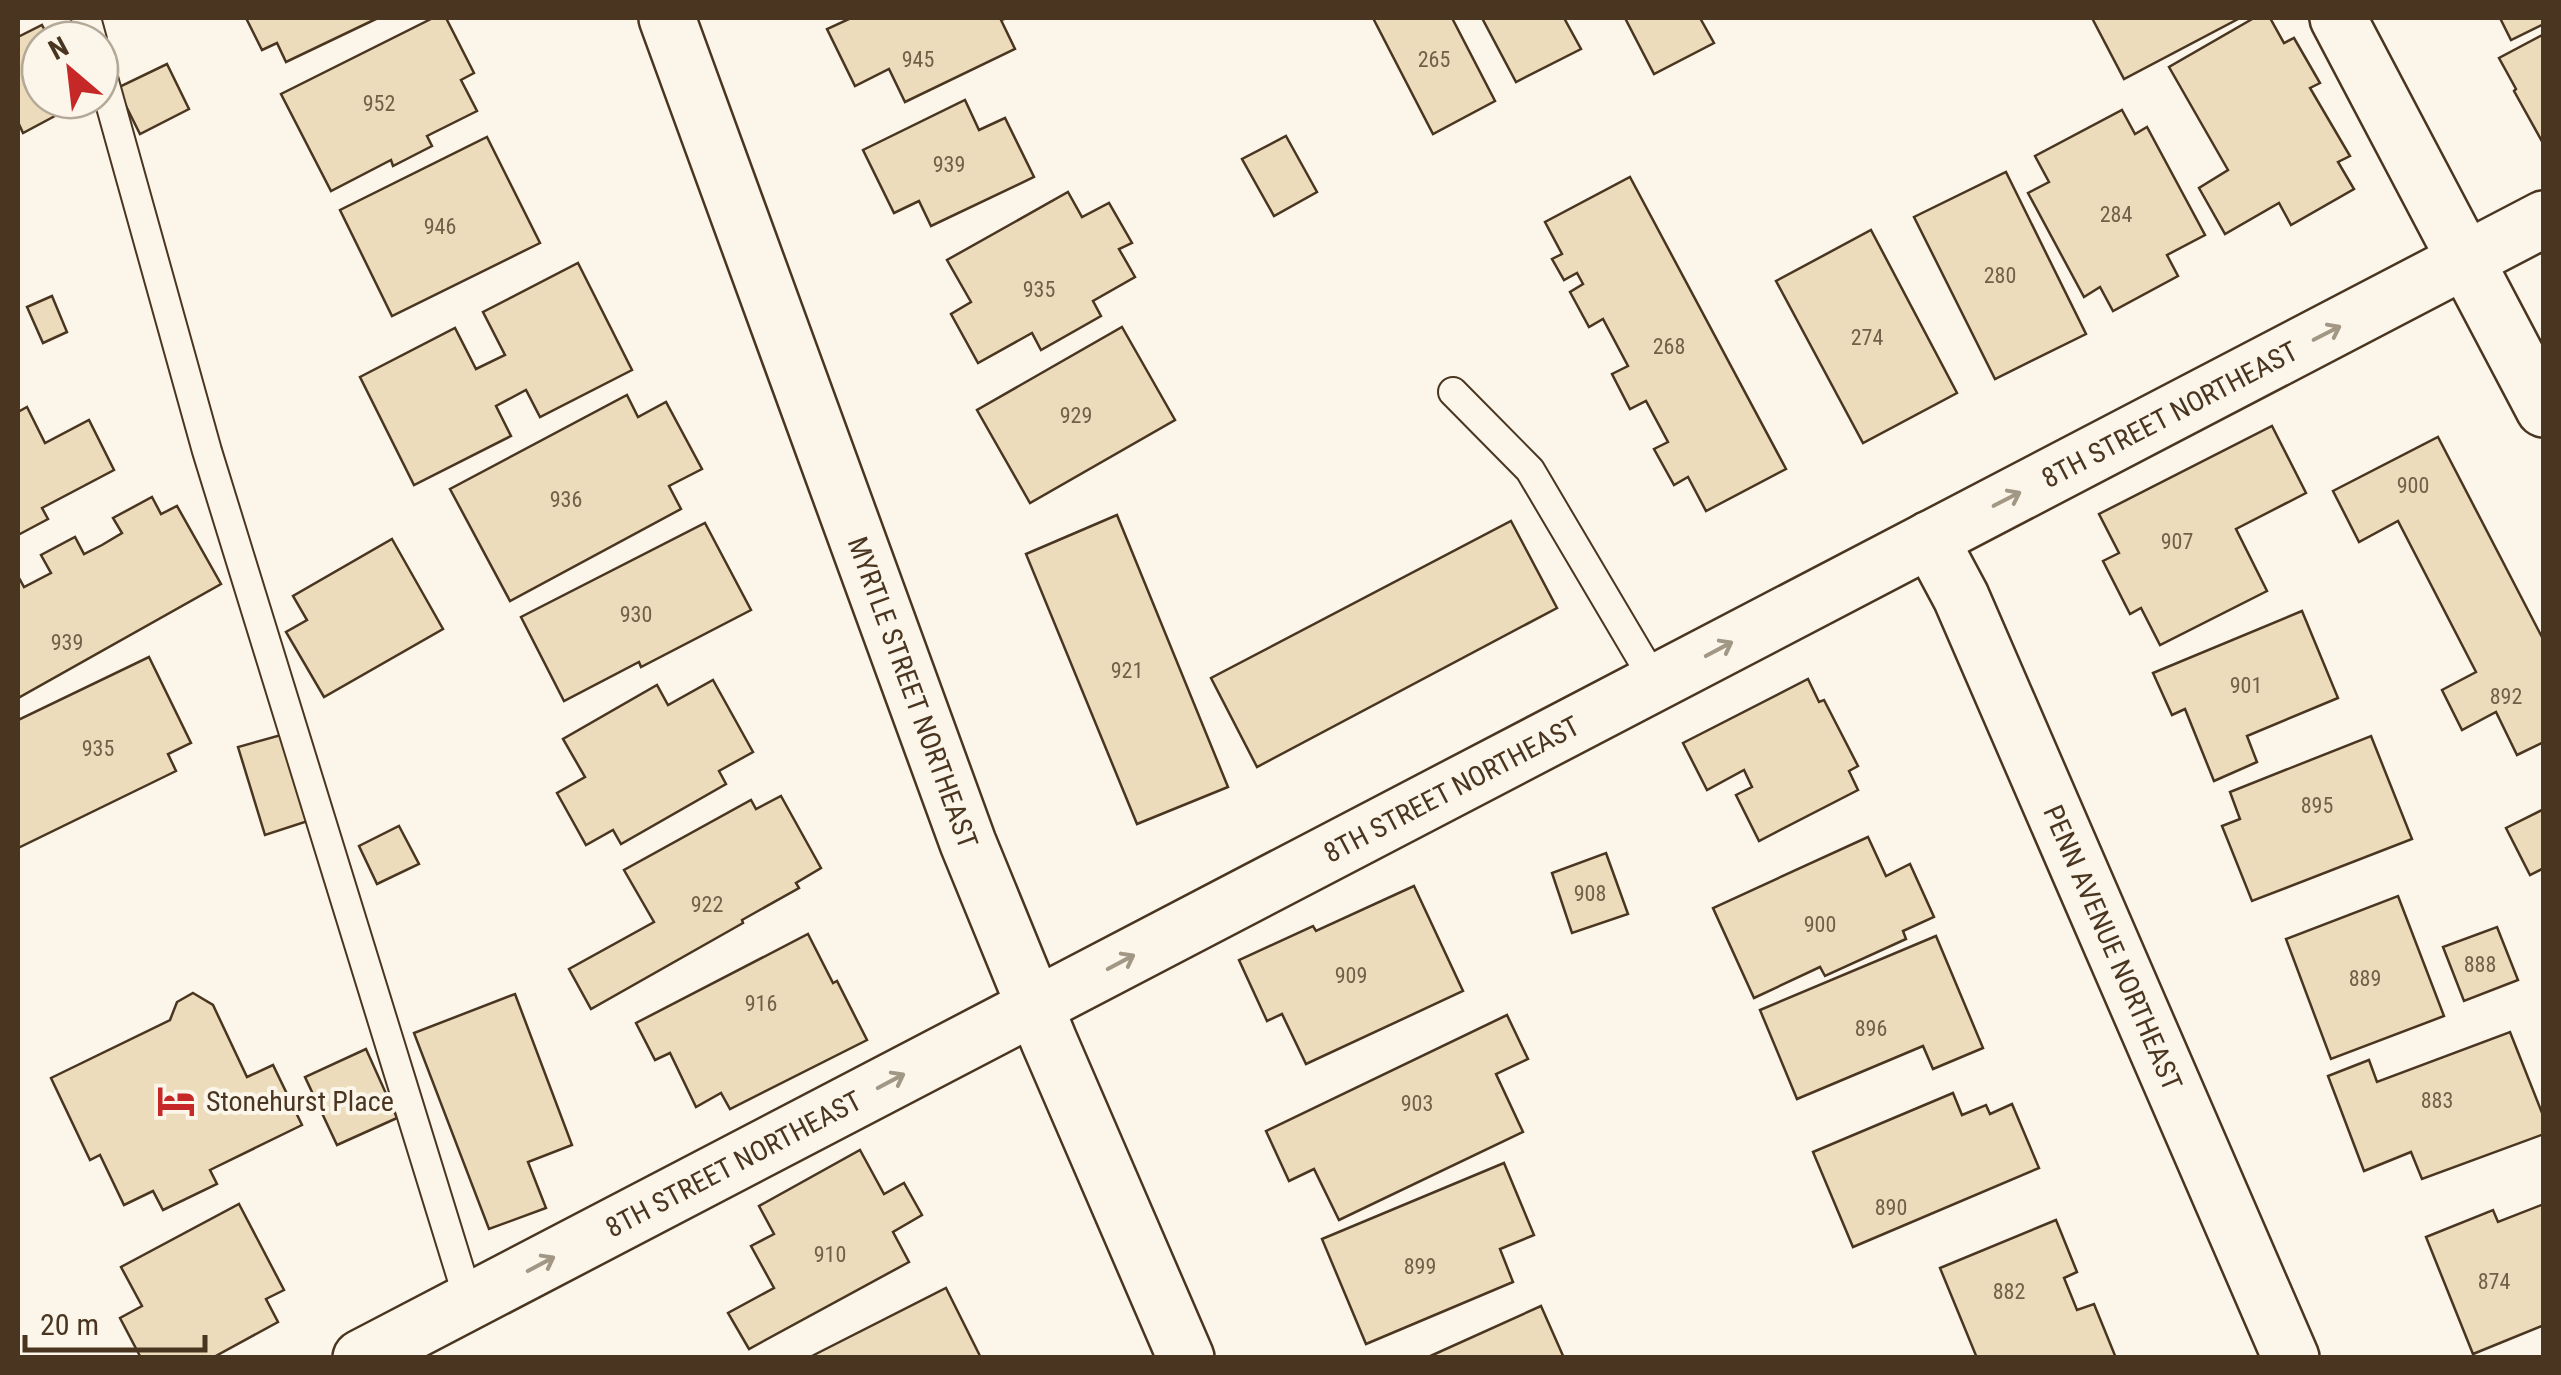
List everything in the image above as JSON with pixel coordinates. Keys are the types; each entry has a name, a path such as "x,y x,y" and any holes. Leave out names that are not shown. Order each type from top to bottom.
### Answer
{"street":[{"name":"MYRTLE STREET NORTHEAST","path":"670,18 968,843 1186,1358"},
{"path":"2338,18 2544,409"},
{"name":"8TH STREET NORTHEAST","path":"361,1358 2544,219"},
{"name":"PENN AVENUE NORTHEAST","path":"1930,539 1961,597 2290,1358"}],"lane":[{"path":"115,120 207,452 469,1301"},
{"path":"1453,392 1530,470 1656,682"}],"building":[{"path":"246,18 378,18 286,62 277,43 262,50"},
{"path":"433,18 446,18 474,73 461,80 477,111 427,136 432,146 393,166 391,160 331,191 281,94"},
{"path":"851,18 1007,18 1001,20 1015,49 905,102 889,69 855,86 827,29"},
{"path":"1373,18 1452,18 1495,101 1433,134"},
{"path":"1482,18 1564,18 1581,49 1516,82"},
{"path":"1625,18 1700,18 1714,43 1654,74"},
{"path":"2092,18 2238,18 2238,19 2124,79"},
{"path":"2254,18 2270,18 2284,43 2294,38 2320,83 2310,88 2350,156 2338,162 2354,189 2291,225 2279,203 2225,234 2199,188 2228,170 2169,67"},
{"path":"2500,18 2544,18 2544,24 2511,40"},
{"path":"2544,34 2544,145 2499,58"},
{"path":"18,37 20,120 47,120 23,133 18,122"},
{"path":"167,64 189,109 140,134 120,87"},
{"path":"965,100 979,130 1005,118 1034,177 931,226 919,201 894,213 863,150"},
{"path":"2122,110 2135,134 2147,127 2205,235 2167,255 2178,276 2113,311 2100,287 2084,297 2028,193 2049,182 2035,156"},
{"path":"1286,136 1317,192 1274,216 1242,159"},
{"path":"487,137 540,243 392,316 340,210"},
{"path":"2006,172 2086,334 1995,379 1914,217"},
{"path":"1630,177 1786,469 1706,511 1688,477 1674,485 1654,449 1668,442 1646,401 1630,409 1612,374 1628,366 1603,319 1589,327 1570,292 1583,284 1577,273 1564,280 1552,259 1562,254 1545,222"},
{"path":"1068,192 1082,217 1109,203 1132,243 1119,249 1135,277 1093,301 1101,316 1041,350 1032,333 978,363 951,314 971,302 947,260"},
{"path":"1871,230 1957,393 1863,443 1776,281"},
{"path":"578,263 632,370 540,417 526,390 496,406 511,436 414,485 360,377 455,328 476,369 505,355 483,312"},
{"path":"52,296 67,332 43,343 27,307"},
{"path":"1122,327 1175,420 1030,503 977,410"},
{"path":"627,395 638,417 666,402 702,469 669,486 681,509 510,601 450,489"},
{"path":"27,407 45,443 89,420 114,470 42,508 48,519 18,535 18,412"},
{"path":"2272,426 2306,493 2236,529 2267,591 2160,645 2141,608 2130,614 2103,561 2119,553 2099,514"},
{"path":"2438,437 2544,641 2544,742 2517,755 2496,712 2462,730 2442,690 2476,672 2398,521 2359,542 2333,491"},
{"path":"152,497 161,514 177,506 221,584 18,698 18,576 24,587 51,573 41,555 75,537 84,554 102,545 122,533 113,518"},
{"path":"1117,515 1228,787 1137,824 1026,554"},
{"path":"1511,521 1557,608 1257,767 1211,678"},
{"path":"705,523 751,610 641,667 639,662 564,701 521,617"},
{"path":"392,539 443,629 324,697 286,632 307,620 293,596"},
{"path":"2302,611 2338,698 2247,736 2257,762 2214,781 2185,709 2172,715 2153,673"},
{"path":"149,657 191,743 168,754 176,771 18,848 18,720"},
{"path":"1808,679 1819,702 1824,700 1858,766 1849,771 1858,790 1759,841 1736,795 1752,787 1744,770 1707,790 1683,743"},
{"path":"713,680 753,752 719,771 726,784 621,844 613,830 586,845 557,793 585,777 563,739 657,685 668,705"},
{"path":"281,735 308,821 265,835 238,747"},
{"path":"2371,736 2412,839 2252,901 2222,826 2240,819 2230,792"},
{"path":"781,796 821,868 796,883 799,888 742,920 743,923 591,1009 569,969 654,922 624,870 751,800 756,809"},
{"path":"2544,809 2544,868 2530,875 2506,828"},
{"path":"399,826 419,864 377,884 359,846"},
{"path":"1868,837 1886,876 1910,864 1934,917 1903,931 1906,939 1825,976 1820,967 1754,998 1713,908"},
{"path":"1606,853 1628,914 1572,933 1552,873"},
{"path":"1414,886 1463,991 1306,1064 1282,1014 1267,1021 1239,960 1313,926 1316,931"},
{"path":"2398,896 2444,1016 2331,1059 2286,939"},
{"path":"2497,927 2518,980 2464,1001 2443,947"},
{"path":"808,934 867,1040 730,1109 721,1093 696,1107 670,1053 655,1060 636,1023"},
{"path":"1936,936 1983,1048 1933,1069 1923,1046 1797,1099 1760,1010"},
{"name":"Stonehurst Place","path":"193,993 213,1005 247,1077 273,1065 302,1125 210,1170 217,1184 163,1210 153,1191 124,1205 100,1155 90,1160 51,1078 170,1020 177,1002"},
{"path":"515,994 572,1145 528,1162 546,1208 489,1229 414,1033"},
{"path":"1507,1015 1528,1059 1496,1074 1523,1132 1339,1220 1314,1169 1289,1181 1266,1131"},
{"path":"2510,1032 2544,1118 2544,1134 2422,1179 2411,1152 2364,1171 2328,1076 2369,1060 2377,1082"},
{"path":"366,1049 397,1118 337,1145 305,1077"},
{"path":"1953,1093 1962,1115 1986,1105 1990,1114 2012,1104 2039,1168 1853,1247 1813,1152"},
{"path":"860,1150 884,1194 904,1183 922,1215 893,1232 909,1262 749,1349 728,1313 774,1288 751,1246 774,1234 759,1206"},
{"path":"1504,1163 1534,1235 1500,1249 1513,1282 1366,1344 1322,1239"},
{"path":"239,1204 284,1290 266,1299 278,1322 212,1358 141,1358 120,1318 142,1306 121,1267"},
{"path":"2544,1204 2544,1325 2473,1354 2426,1237 2493,1210 2498,1222"},
{"path":"2056,1220 2077,1272 2064,1278 2077,1310 2094,1304 2116,1358 1977,1358 1940,1268"},
{"path":"946,1288 981,1358 808,1358"},
{"path":"1541,1306 1564,1358 1426,1358"}],"place":[{"name":"Stonehurst Place","path":"176,1101"}]}
